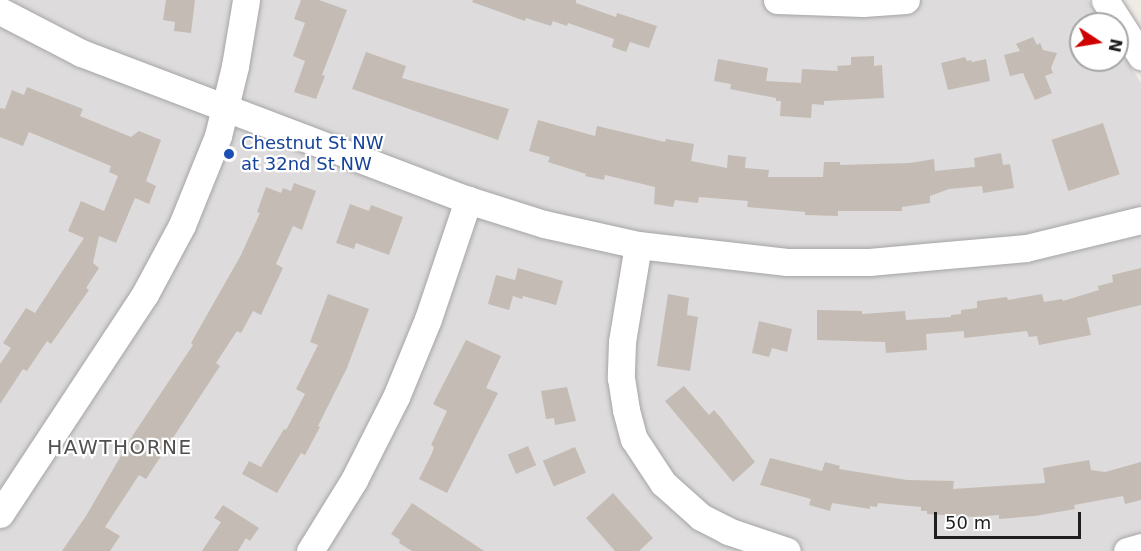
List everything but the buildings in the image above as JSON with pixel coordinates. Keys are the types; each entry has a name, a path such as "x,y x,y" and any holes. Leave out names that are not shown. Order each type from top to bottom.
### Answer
{"street":[{"path":"0,514 158,272 200,183 225,107 246,0"},
{"path":"777,0 863,3 906,0"},
{"path":"1105,0 1141,56"},
{"path":"0,11 81,52 468,200 544,224 638,245 787,262 869,262 1026,248 1141,220"},
{"path":"314,550 364,461 396,397 428,319 468,200"},
{"path":"638,245 622,342 621,378 634,439 663,483 701,518 728,531 787,551"},
{"path":"1127,551 1141,547"}],"shaded area":[{"path":"0,0 1088,0 1096,12 1069,12 1069,72 1129,72 1129,64 1141,83 1141,551 0,551"}],"place":[{"name":"Chestnut St NW at 32nd St NW","path":"229,154"}],"district":[{"name":"HAWTHORNE","path":"120,447"}]}
